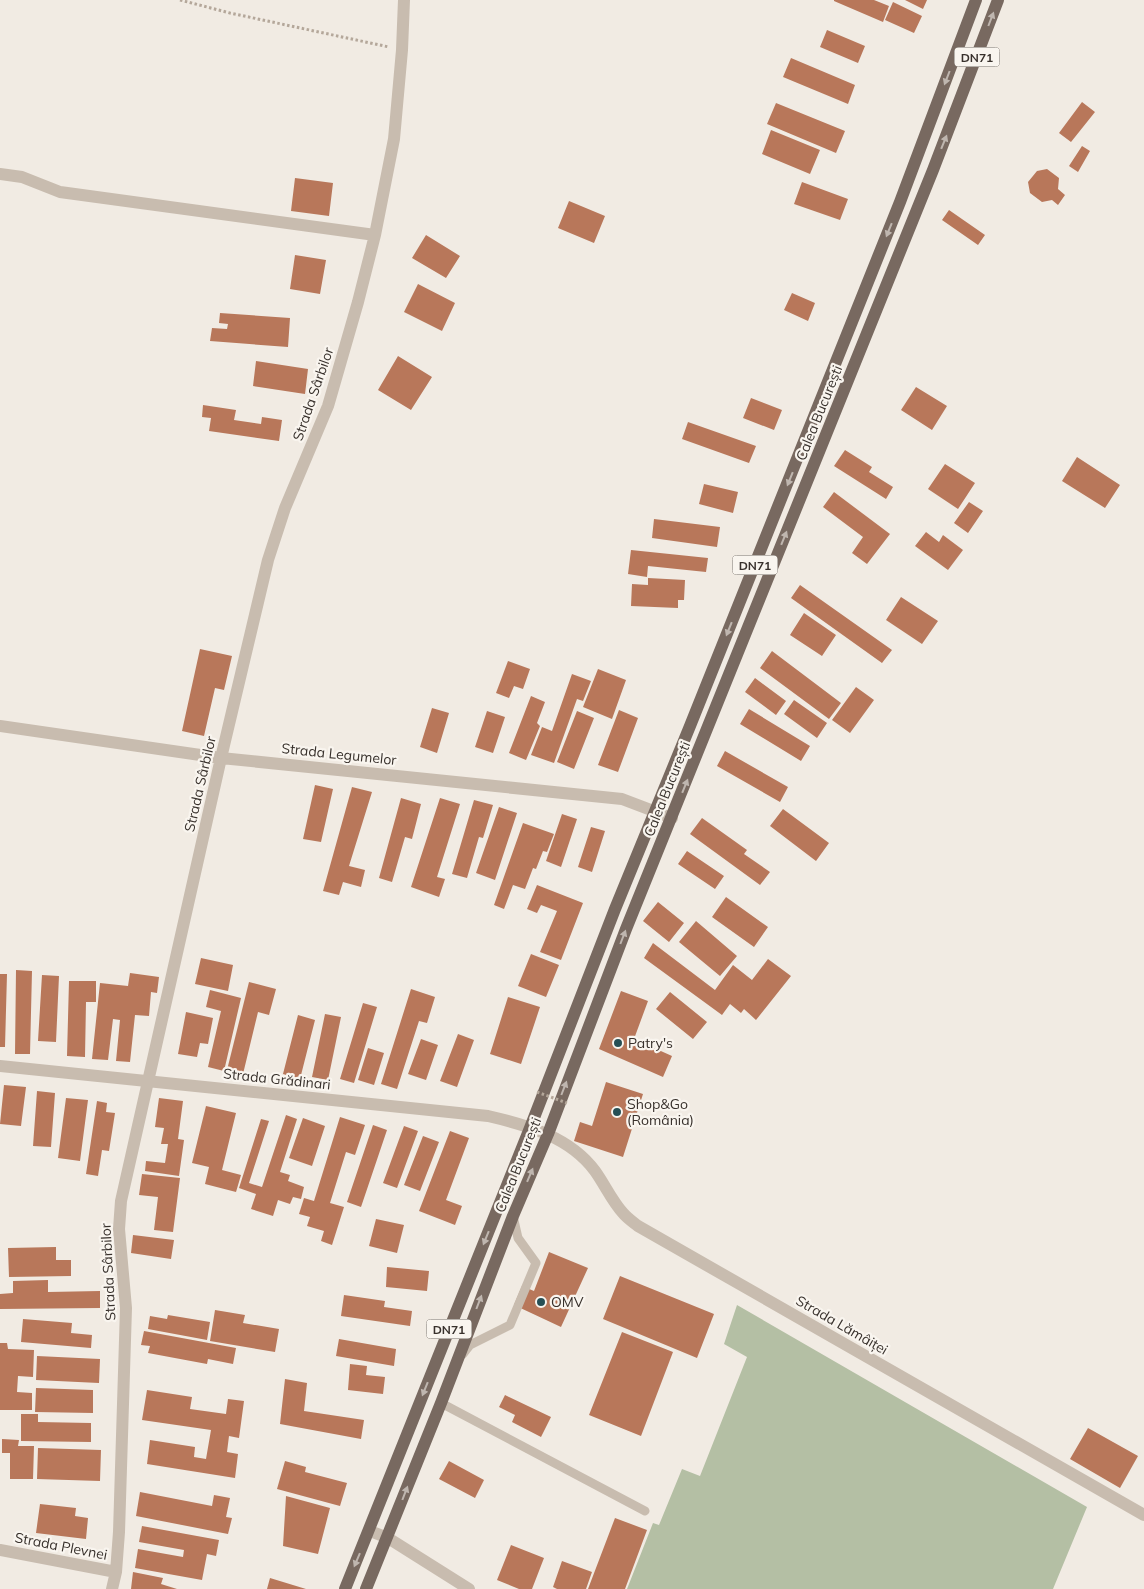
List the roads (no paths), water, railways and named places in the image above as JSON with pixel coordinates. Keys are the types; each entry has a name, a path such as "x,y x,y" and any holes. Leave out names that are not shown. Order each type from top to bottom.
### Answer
{"main road":[{"name":"Calea București","path":"345,1589 370,1531 615,909 896,211 976,0"},
{"name":"Calea București","path":"366,1589 388,1538 513,1216 548,1134 626,929 946,138 998,0"}],"street":[{"name":"Strada Sârbilor","path":"112,1589 116,1572 119,1532 126,1308 119,1229 121,1201 221,758 268,560 286,508 328,406 375,235 394,139 402,50 404,0"},
{"path":"0,174 22,178 60,192 375,235"},
{"name":"Strada Legumelor","path":"0,726 221,758 622,799 672,818"},
{"name":"Strada Grădinari","path":"0,1066 488,1116 548,1134"},
{"name":"Strada Lămâiței","path":"548,1134 564,1143 590,1165 622,1213 638,1226 1144,1516"},
{"path":"370,1531 388,1538 469,1589"},
{"name":"Strada Plevnei","path":"0,1550 116,1572"}],"lane":[{"path":"456,1364 470,1344 510,1325 536,1263 518,1238 513,1216"},
{"path":"441,1403 645,1511"}],"place":[{"name":"Patry's","path":"618,1043"},
{"name":"Shop&Go (România)","path":"617,1112"},
{"name":"OMV","path":"541,1302"}]}
